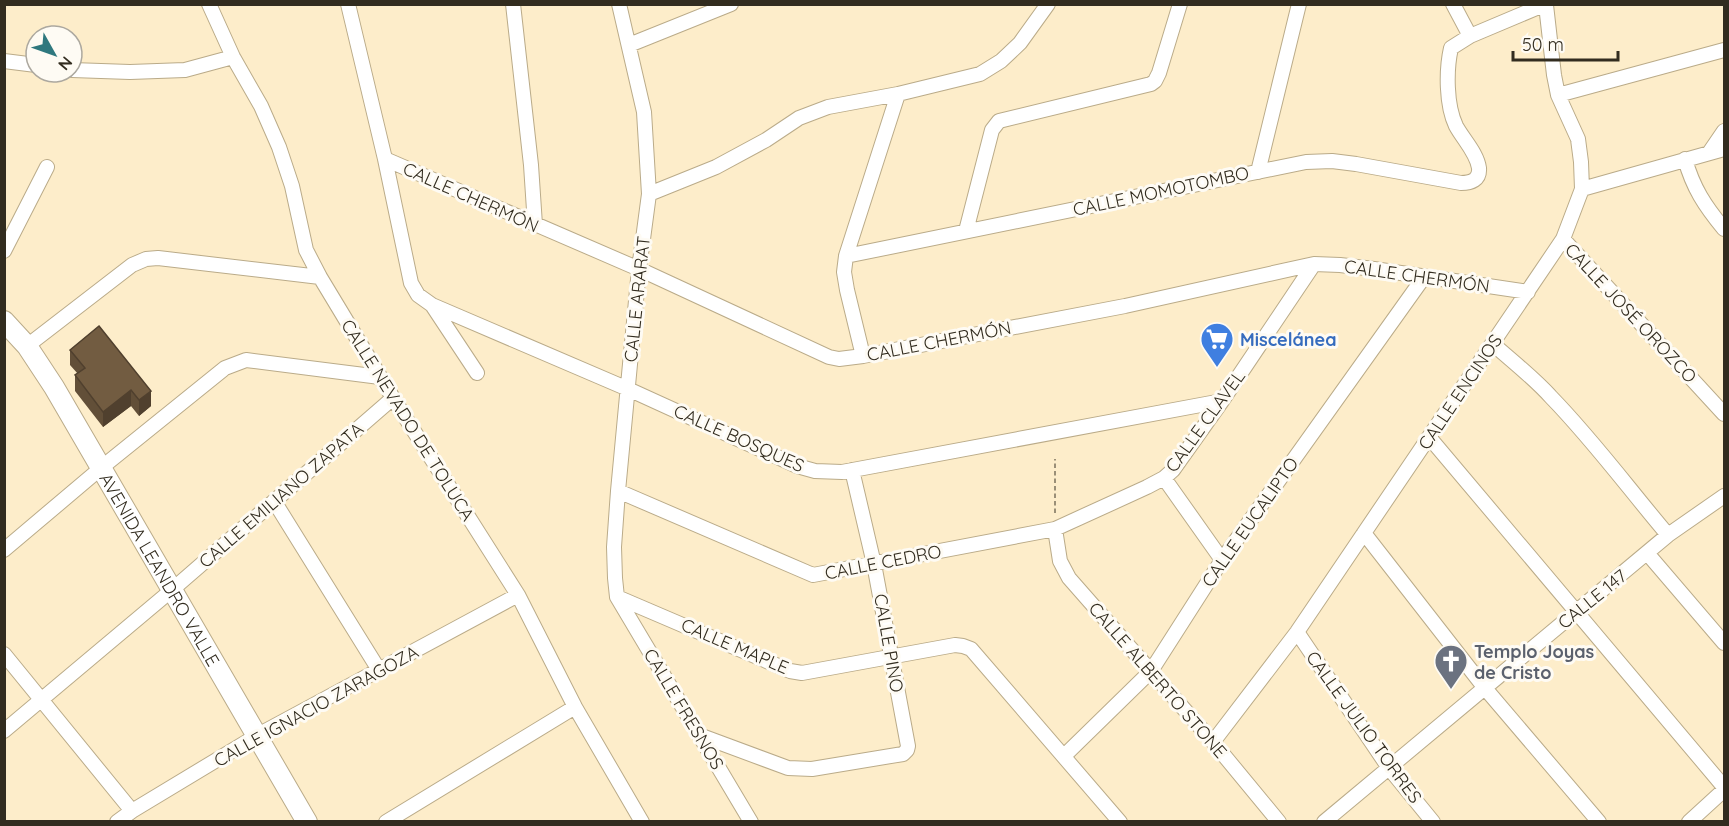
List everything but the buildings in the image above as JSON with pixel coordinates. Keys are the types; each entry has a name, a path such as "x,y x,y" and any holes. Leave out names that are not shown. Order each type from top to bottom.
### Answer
{"street":[{"name":"CALLE NEVADO DE TOLUCA","path":"209,4 261,106 279,147 292,186 306,250 320,277 393,398 518,595 575,707 642,822"},
{"path":"348,4 385,159"},
{"path":"513,4 531,165 535,225"},
{"name":"CALLE ARARAT","path":"617,597 614,547 618,491 639,269 649,194 644,112 619,4"},
{"path":"629,45 731,4"},
{"path":"649,194 716,166 766,140 799,118 828,107 898,94 980,74 1001,61 1020,44 1048,4"},
{"path":"966,231 992,130 999,122 1151,84 1159,73 1180,4"},
{"path":"1258,172 1299,4"},
{"path":"1454,4 1470,36 1546,5"},
{"name":"CALLE ENCINOS","path":"1213,742 1297,632 1563,239 1582,189 1581,162 1578,139 1558,95 1546,5"},
{"name":"CALLE MOMOTOMBO","path":"846,256 1306,162 1332,161 1471,183 1476,179 1479,169 1476,159 1455,124 1448,95 1451,48 1470,36"},
{"path":"1558,95 1725,50"},
{"path":"84,70 185,70 234,57"},
{"path":"4,61 24,64"},
{"path":"863,356 844,272 846,256 898,94"},
{"path":"1709,153 1725,131"},
{"path":"1582,189 1725,148"},
{"name":"CALLE CHERMÓN","path":"385,159 639,269 829,357 863,356 1125,306 1314,264 1340,265 1528,292"},
{"name":"CALLE BOSQUES","path":"385,159 411,283 418,295 432,305 628,388 797,466 814,471 828,473 852,470 1222,400"},
{"path":"1685,159 1690,179 1697,192 1725,229"},
{"path":"4,251 46,167"},
{"name":"CALLE JOSÉ OROZCO","path":"1563,239 1725,414"},
{"path":"27,346 132,265 146,259 158,258 320,277"},
{"name":"CALLE CLAVEL","path":"1054,530 1164,478 1173,470 1314,264"},
{"name":"CALLE EUCALIPTO","path":"1064,756 1151,671 1222,560 1424,277"},
{"path":"432,305 477,373"},
{"name":"AVENIDA LEANDRO VALLE","path":"4,321 27,346 54,387 308,822"},
{"path":"1493,344 1549,394 1582,430 1668,535"},
{"path":"4,550 101,468 225,368 236,362 246,360 380,377"},
{"name":"CALLE EMILIANO ZAPATA","path":"4,731 173,589 393,398"},
{"path":"1429,437 1725,788 1689,822"},
{"name":"CALLE PINO","path":"699,735 788,768 798,769 812,769 903,754 907,750 874,564 852,470"},
{"path":"1164,478 1222,560"},
{"name":"CALLE CEDRO","path":"618,491 813,575 1054,530"},
{"name":"CALLE 147","path":"1324,822 1668,535 1725,496"},
{"path":"274,501 379,670"},
{"name":"CALLE ALBERTO STONE","path":"1054,530 1060,561 1069,578 1213,742 1279,822"},
{"path":"1365,533 1484,687 1599,822"},
{"path":"1647,553 1725,643"},
{"name":"CALLE IGNACIO ZARAGOZA","path":"117,822 258,735 518,595"},
{"name":"CALLE MAPLE","path":"617,597 790,671 802,673 955,645 963,646 971,649 1064,756"},
{"name":"CALLE FRESNOS","path":"617,597 751,822"},
{"name":"CALLE JULIO TORRES","path":"1297,632 1389,768 1433,822"},
{"path":"4,654 132,811"},
{"path":"386,822 575,707"},
{"path":"1064,756 1120,822"}],"path":[{"path":"1054,530 1055,459"}],"place":[{"name":"Miscelánea","path":"1217,368"},
{"name":"Templo Joyas de Cristo","path":"1451,690"}]}
